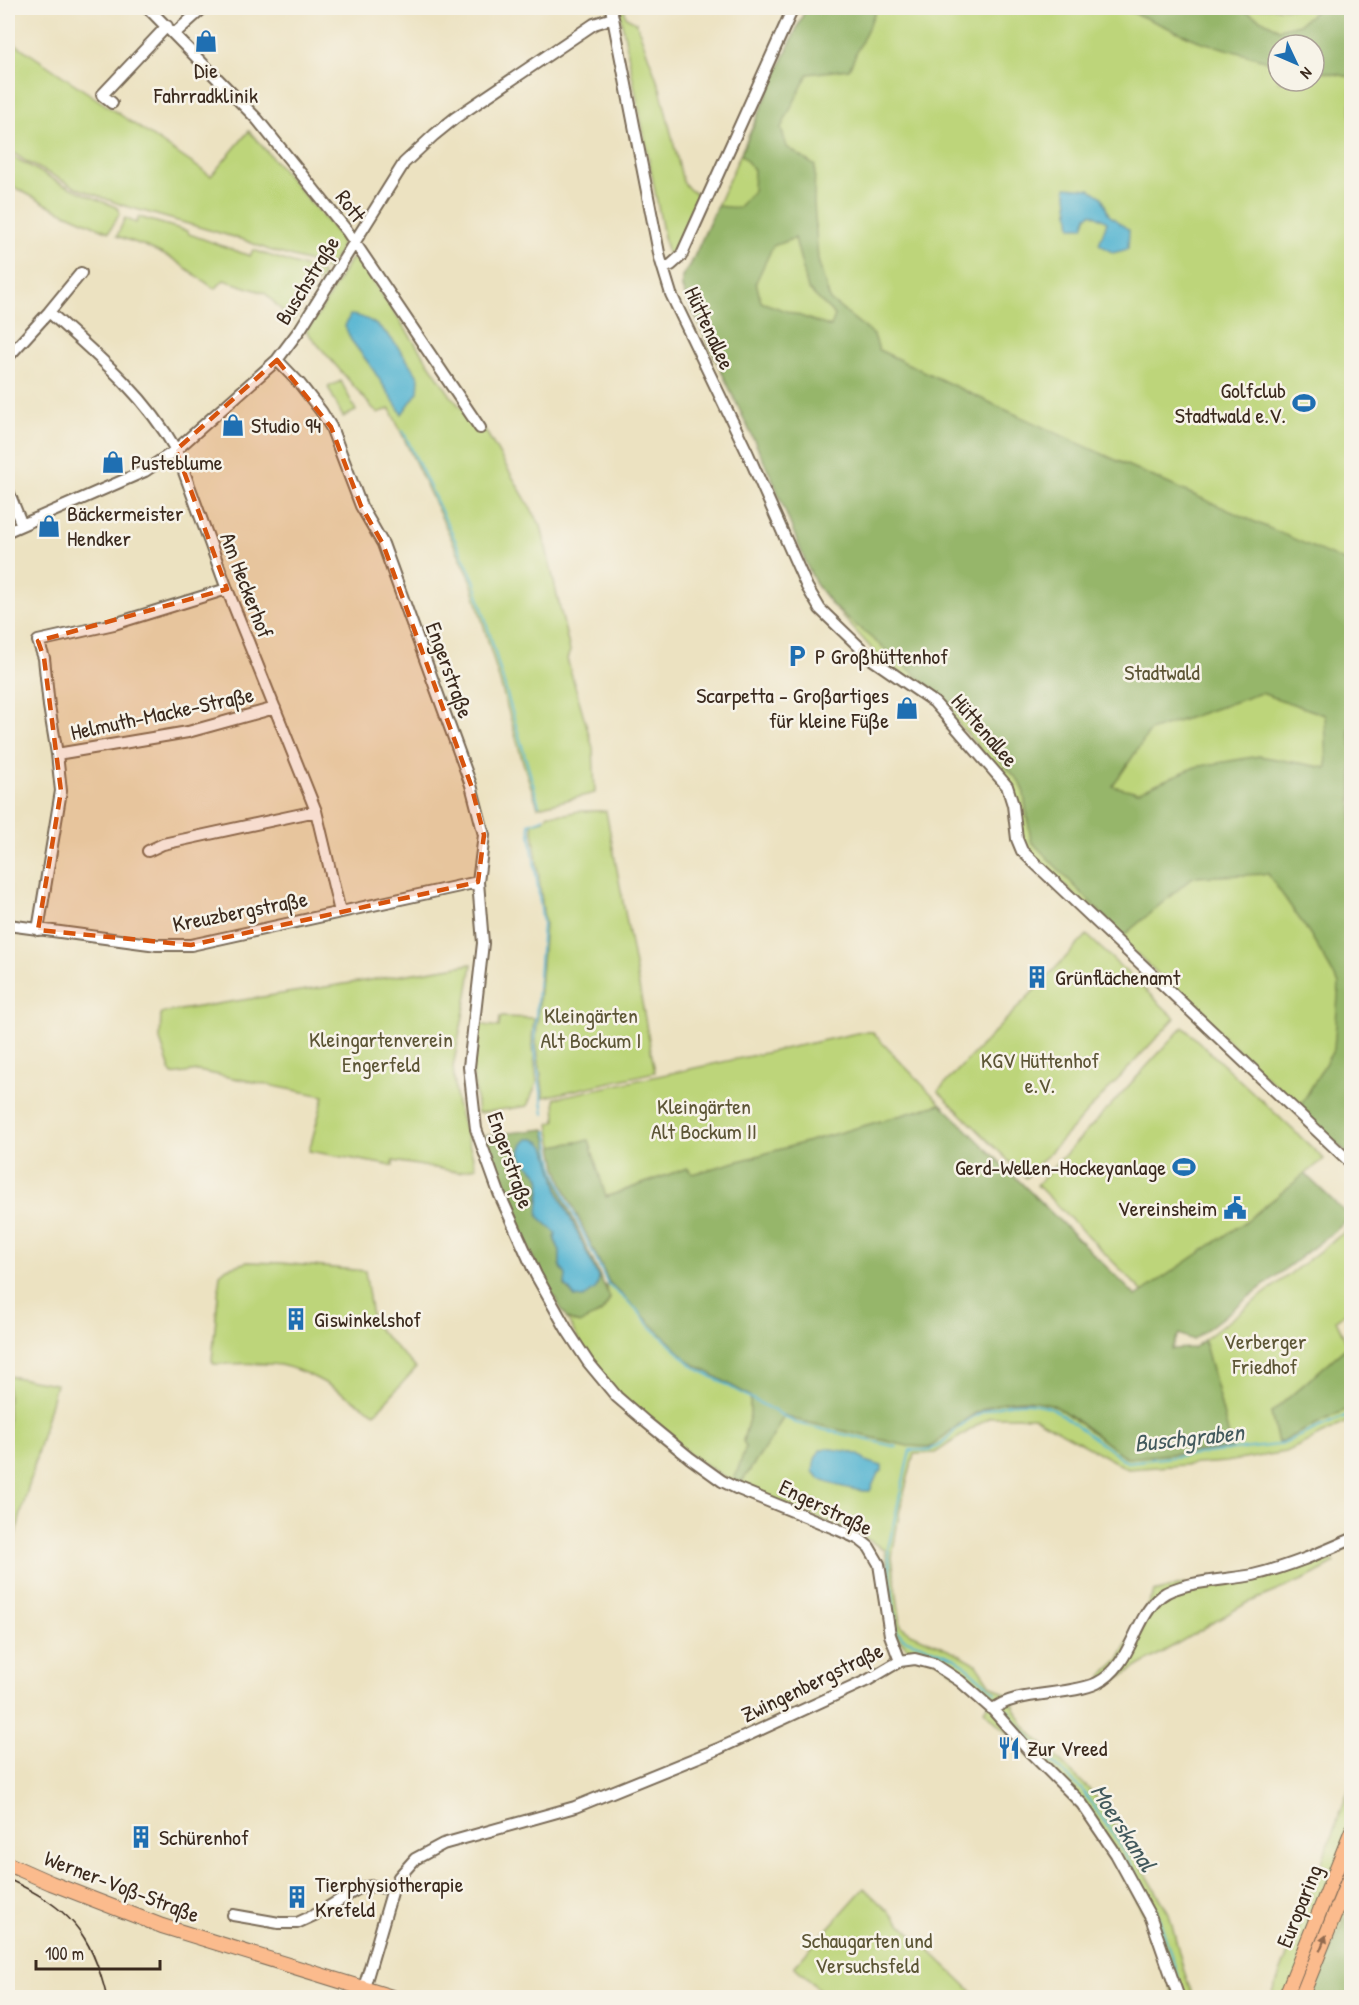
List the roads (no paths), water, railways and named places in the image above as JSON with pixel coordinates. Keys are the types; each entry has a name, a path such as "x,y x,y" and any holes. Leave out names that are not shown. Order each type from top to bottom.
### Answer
{"main road":[{"name":"Europaring","path":"1285,1998 1352,1830"},
{"name":"Werner-Voß-Straße","path":"8,1864 60,1887 162,1926 362,1993 395,1998"},
{"name":"Europaring","path":"1301,1998 1352,1871"}],"street":[{"name":"Rott","path":"148,8 258,119 347,231 480,428"},
{"path":"112,103 102,95 170,30 202,8"},
{"name":"Hüttenallee","path":"663,268 671,265 681,256 793,8"},
{"name":"Hüttenallee","path":"612,13 663,268 671,294 748,454 807,586 820,609 873,660 934,702 1007,786 1013,805 1017,839 1022,851 1352,1164"},
{"name":"Buschstraße","path":"8,531 145,471 176,450 277,360 301,328 404,163 455,118 612,13"},
{"path":"8,357 81,273"},
{"name":"Am Heckerhof","path":"49,312 105,363 141,400 166,432 176,450 226,590 316,811 340,912"},
{"name":"Engerstraße","path":"277,360 290,372 321,411 335,438 361,506 383,544 471,785 484,835 478,882 483,943 469,1067 474,1119 496,1184 536,1275 588,1362 617,1396 690,1458 736,1488 839,1530 859,1539 869,1547 879,1564 890,1635 900,1661"},
{"path":"8,491 22,525"},
{"path":"38,930 61,790 44,658 38,641 114,624 226,590"},
{"name":"Helmuth-Macke-Straße","path":"57,754 188,732 275,708"},
{"path":"148,851 163,844 316,811"},
{"name":"Kreuzbergstraße","path":"8,925 157,945 191,945 478,882"},
{"path":"993,1710 999,1704 1018,1699 1084,1688 1100,1682 1121,1662 1151,1607 1162,1595 1178,1588 1275,1569 1352,1539"},
{"name":"Zwingenbergstraße","path":"362,1993 393,1889 399,1877 415,1858 443,1844 575,1807 718,1749 868,1680 900,1661 915,1659 934,1664 960,1680 993,1710 1030,1752 1082,1804 1105,1837 1151,1918 1179,1998"},
{"path":"233,1915 279,1923 297,1923 319,1913 359,1888 373,1886 393,1889"}],"water":[{"path":"1066,187 1090,189 1102,197 1109,215 1129,230 1128,249 1113,253 1099,244 1107,222 1092,213 1087,216 1083,227 1071,227"},
{"path":"350,315 362,317 382,329 419,378 418,392 402,414 351,340 345,326"},
{"path":"528,1139 541,1142 547,1149 559,1194 599,1279 596,1288 583,1298 575,1297 565,1285 566,1275 560,1266 560,1251 555,1240 556,1233 539,1217 540,1178 525,1161 521,1151 522,1145"},
{"path":"826,1448 853,1453 866,1461 882,1466 882,1471 878,1473 870,1491 837,1485 818,1477 813,1471 815,1459 820,1450"}],"waterway":[{"path":"403,431 474,580 539,805"},
{"path":"543,817 529,824 543,924 534,1041 544,1114"},
{"path":"547,1131 553,1164 565,1196 608,1284 694,1367 796,1423 897,1447"},
{"name":"Buschgraben","path":"996,1693 956,1658 904,1639 896,1630 888,1549 910,1450 934,1448 969,1419 992,1408 1015,1403 1052,1408 1127,1462 1278,1445 1352,1413"},
{"name":"Moerskanal","path":"1009,1710 1013,1720 1082,1790 1115,1837 1156,1909 1180,1983"}],"tram line":[{"path":"8,1879 47,1900 74,1924 93,1955 107,1998"}],"place":[{"name":"Die Fahrradklinik","path":"206,41"},
{"name":"Golfclub Stadtwald e.V.","path":"1304,403"},
{"name":"Studio 94","path":"233,425"},
{"name":"Pusteblume","path":"113,462"},
{"name":"Bäckermeister Hendker","path":"49,526"},
{"name":"P Großhüttenhof","path":"797,656"},
{"name":"Scarpetta - Großartiges für kleine Füße","path":"907,708"},
{"name":"Grünflächenamt","path":"1037,977"},
{"name":"Gerd-Wellen-Hockeyanlage","path":"1184,1167"},
{"name":"Vereinsheim","path":"1235,1208"},
{"name":"Giswinkelshof","path":"296,1319"},
{"name":"Zur Vreed","path":"1009,1748"},
{"name":"Schürenhof","path":"141,1837"},
{"name":"Tierphysiotherapie Krefeld","path":"297,1897"}],"park label":[{"name":"Stadtwald","path":"1162,672"},
{"name":"Kleingärten Alt Bockum I","path":"591,1028"},
{"name":"Kleingartenverein Engerfeld","path":"381,1052"},
{"name":"KGV Hüttenhof e.V.","path":"1040,1072"},
{"name":"Kleingärten Alt Bockum II","path":"704,1118"},
{"name":"Verberger Friedhof","path":"1265,1354"},
{"name":"Schaugarten und Versuchsfeld","path":"867,1952"}]}
